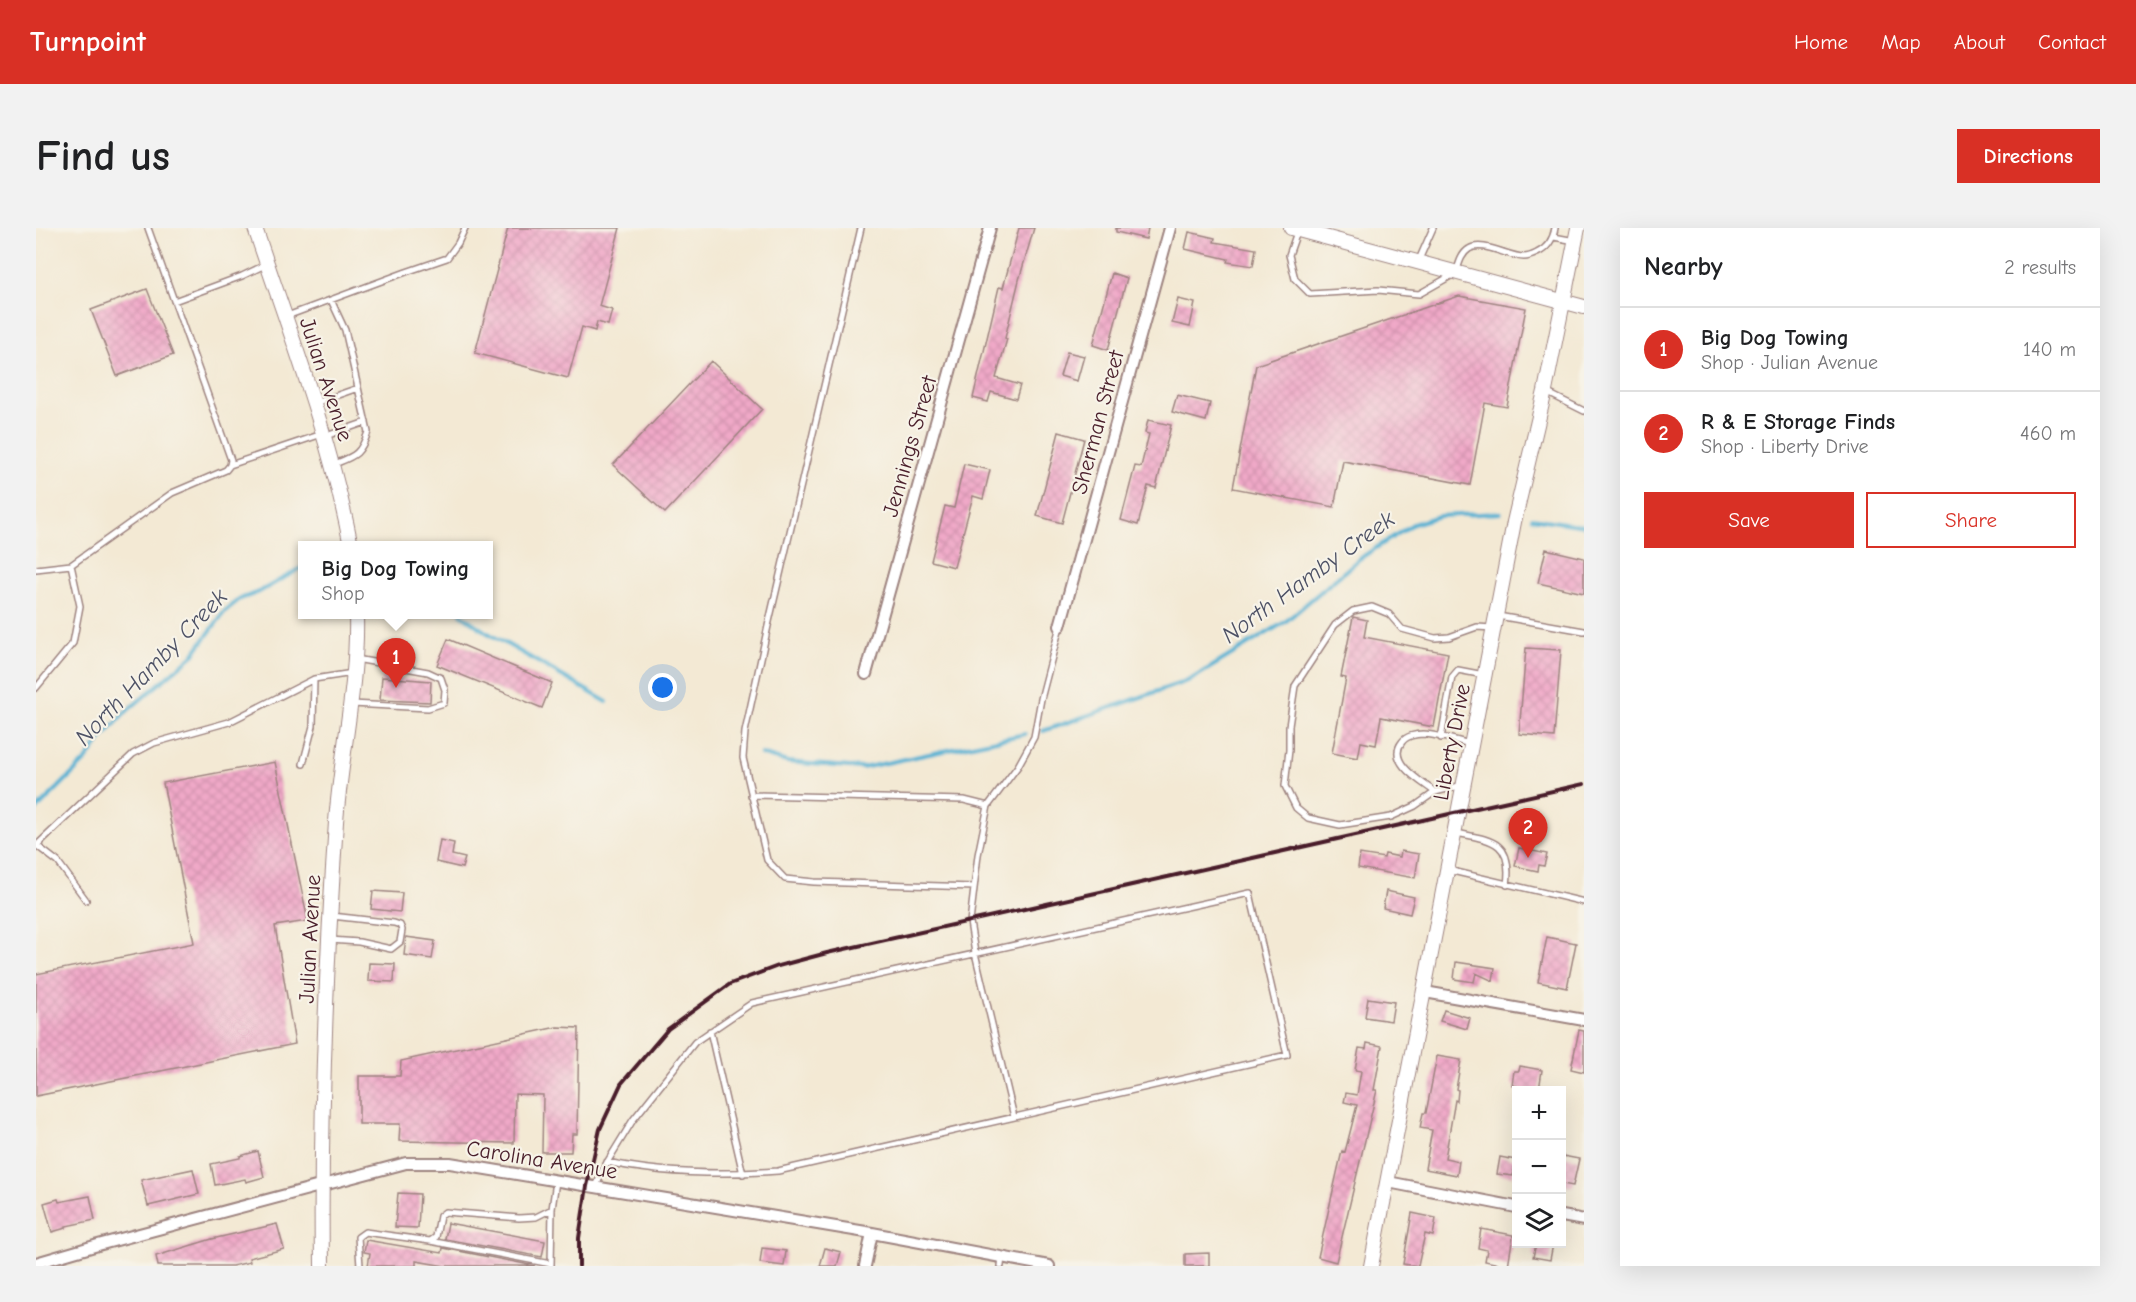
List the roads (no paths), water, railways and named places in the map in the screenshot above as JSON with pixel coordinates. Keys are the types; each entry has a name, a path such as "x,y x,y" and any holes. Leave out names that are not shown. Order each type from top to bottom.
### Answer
{"street":[{"name":"Julian Avenue","path":"255,228 324,435 342,499 350,541"},
{"name":"Jennings Street","path":"866,674 990,228"},
{"name":"Sherman Street","path":"1060,626 1170,228"},
{"path":"1294,229 1584,307"},
{"name":"Liberty Drive","path":"1371,1266 1514,522 1545,391 1576,234"},
{"name":"Julian Avenue","path":"322,1266 321,1187 336,820 355,666 356,619"},
{"path":"1425,992 1584,1020"},
{"name":"Carolina Avenue","path":"36,1263 406,1163 425,1162 450,1163 872,1233 1001,1262 1049,1266"},
{"path":"1388,1182 1512,1206"},
{"path":"1566,1217 1584,1220"},
{"path":"866,1266 872,1233"}],"lane":[{"path":"36,569 71,565 172,493 226,470 230,465 231,460 148,228"},
{"path":"285,317 447,258 465,228"},
{"path":"861,228 770,614 745,732 743,758 767,860 785,879 974,887"},
{"path":"1418,263 1433,228"},
{"path":"1294,229 1289,255 1295,279 1310,294 1378,290 1419,294 1456,273 1462,256 1474,247 1484,247 1524,257 1545,249 1554,237 1556,228"},
{"path":"1554,237 1576,234"},
{"path":"174,301 242,276 267,264"},
{"path":"331,300 345,330 368,432 363,447 352,457 332,465"},
{"path":"313,404 358,388"},
{"path":"1545,391 1584,411"},
{"path":"230,465 366,422"},
{"path":"36,688 73,643 80,606 71,565"},
{"path":"1464,784 1435,792 1415,806 1392,817 1340,825 1308,818 1296,808 1285,786 1289,750 1288,726 1295,686 1335,625 1353,611 1372,607 1389,614 1402,628 1435,638 1449,638 1495,622 1584,631"},
{"path":"1014,1117 975,953 970,922 978,855 988,806 1018,766 1034,737 1041,699 1060,626"},
{"path":"86,900 58,862 36,845 133,754 154,743 229,722 314,679 355,666 428,672 441,678 446,690 444,703 428,708 350,704"},
{"path":"1441,738 1452,676 1458,670 1485,675"},
{"path":"303,764 313,726 314,679"},
{"path":"1435,792 1405,770 1398,756 1400,744 1407,737 1421,734 1472,744"},
{"path":"751,795 964,800 988,806"},
{"path":"1455,833 1497,843 1504,850 1508,865 1507,885"},
{"path":"1448,870 1584,902"},
{"path":"596,1187 607,1162 633,1120 695,1042 752,1003 1250,892 1287,1055 778,1171 743,1174 634,1168 607,1162"},
{"path":"330,940 359,942 391,949 400,942 402,930 400,925 394,923 331,916"},
{"path":"710,1031 743,1174"},
{"path":"360,1266 358,1237 365,1232 430,1241 551,1265 552,1209 556,1181"},
{"path":"430,1241 436,1237 440,1216 445,1212 519,1218 536,1217 552,1209"}],"waterway":[{"name":"North Hamby Creek","path":"1043,731 1190,680 1285,622 1359,559 1413,524 1439,516 1500,513"},
{"name":"North Hamby Creek","path":"1532,518 1584,526"},
{"name":"North Hamby Creek","path":"36,810 87,759 102,738 128,710 192,656 225,611 240,599 259,592 298,570"},
{"name":"North Hamby Creek","path":"468,619 486,632 607,702"},
{"name":"North Hamby Creek","path":"761,754 787,762 862,768 1025,734"}],"railway":[{"path":"579,1266 579,1238 587,1186 600,1129 621,1084 668,1029 730,984 778,966 827,953 1584,784"}],"place":[{"name":"Big Dog Towing","path":"396,688"},
{"name":"R & E Storage Finds","path":"1528,858"}]}
